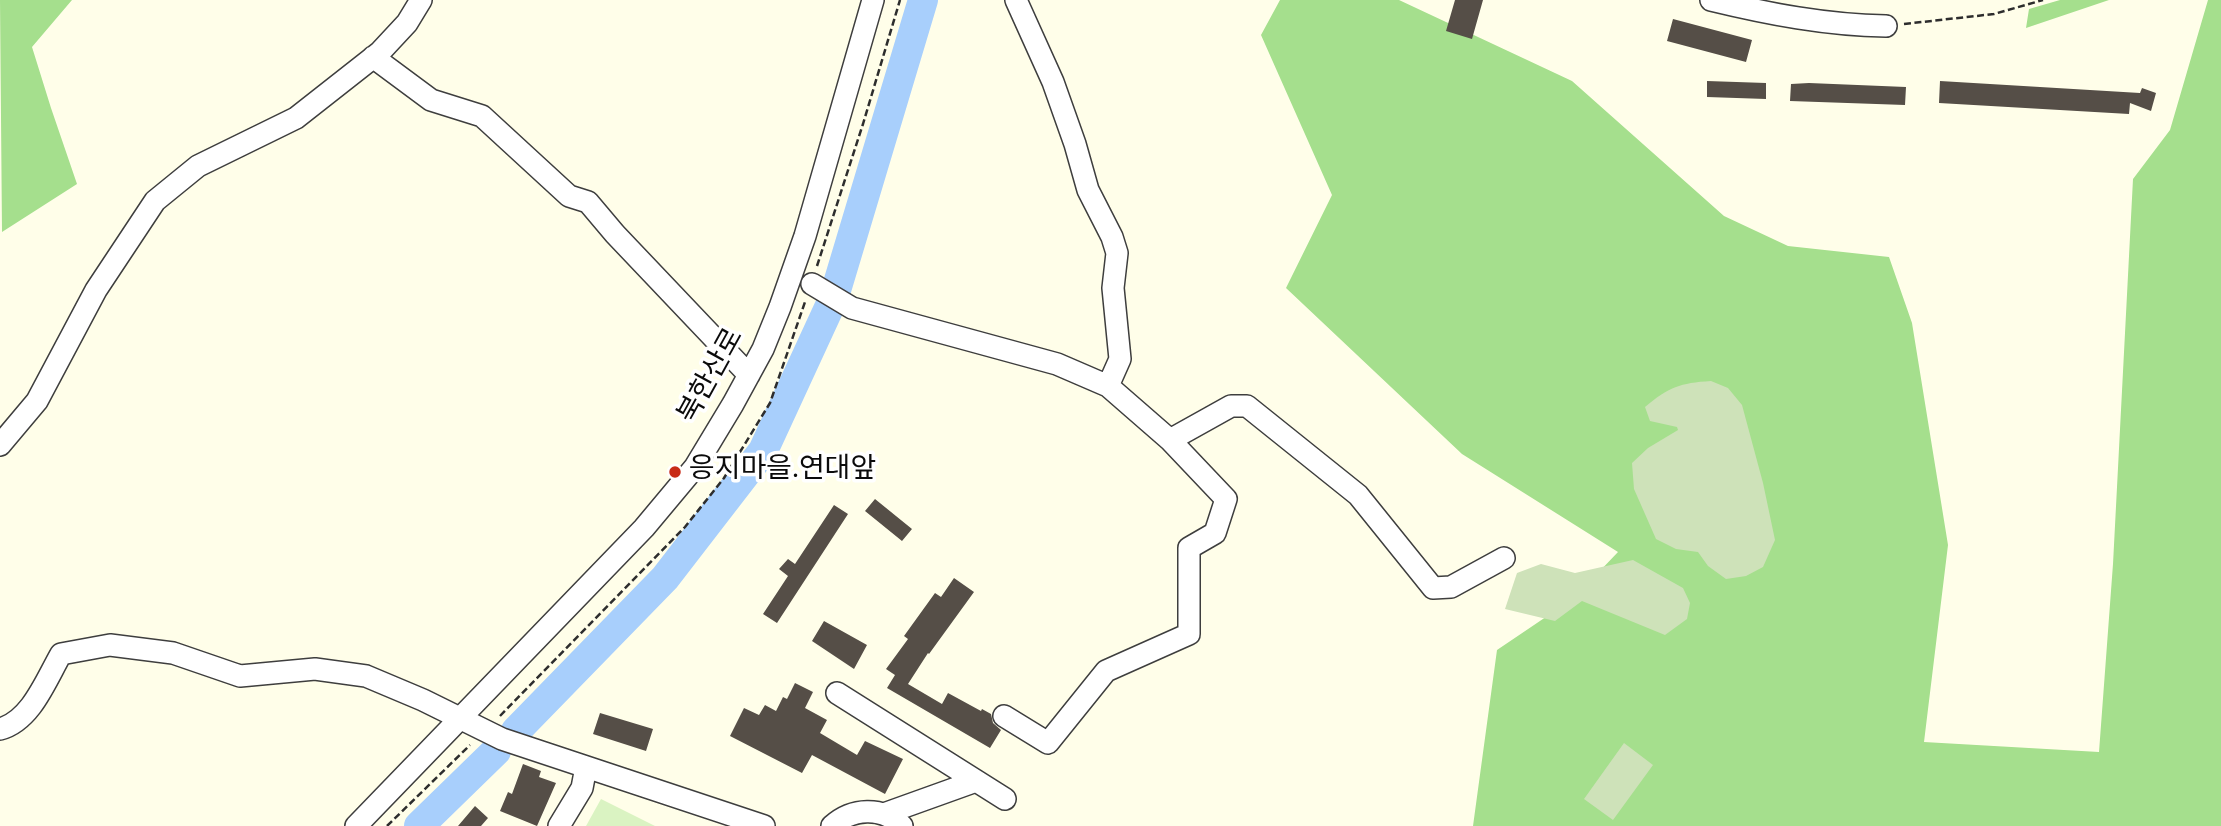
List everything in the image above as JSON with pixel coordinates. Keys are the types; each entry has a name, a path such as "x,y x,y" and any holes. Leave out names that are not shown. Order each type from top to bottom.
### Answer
{"street":[{"path":"0,445 37,401 96,290 155,201 198,166 296,118 373,57 407,23 421,0"},
{"name":"북한산로","path":"356,826 625,547 676,492 695,467 763,349 780,307 805,236 873,0"},
{"path":"1016,0 1053,82 1088,190 1112,237 1117,253 1113,288 1120,359 1108,386"},
{"path":"1711,0 1779,16 1886,26"},
{"path":"373,57 431,100 482,116 569,196 588,202 749,375"},
{"path":"812,285 852,308 1057,364 1108,386 1170,440 1226,499 1215,533 1189,548 1189,634 1106,671 1048,743 1004,716"},
{"path":"1170,440 1231,406 1247,406 1358,495 1433,588 1451,587 1504,558"},
{"path":"0,729 13,726 33,702 61,654 110,645 173,653 240,676 315,669 366,676 502,740 764,826"},
{"path":"837,693 1005,799"},
{"path":"559,826 582,788 586,767"},
{"path":"884,814 976,780"},
{"path":"832,826 854,813 869,811 884,814 902,826"}],"path":[{"path":"1886,26 1994,14 2043,0"}],"green space":[{"path":"0,0 72,0 32,47 77,184 2,232"},
{"path":"1280,0 1399,0 1572,81 1724,216 1788,246 1889,257 1912,323 1948,545 1924,742 2099,752 2113,564 2133,179 2170,130 2208,0 2221,0 2221,826 1473,826 1497,650 1574,598 1618,552 1462,454 1286,288 1332,195 1261,35"},
{"path":"2060,0 2109,0 2026,28 2029,9"},
{"path":"1711,381 1728,388 1742,405 1775,540 1763,567 1746,576 1726,579 1708,566 1698,552 1676,549 1656,539 1634,489 1632,463 1648,448 1678,430 1677,427 1650,421 1645,407 1675,387"},
{"path":"1633,560 1683,588 1690,603 1687,619 1665,635 1582,601 1555,621 1505,609 1517,573 1541,564 1575,573"},
{"path":"1624,743 1653,765 1613,820 1584,799"},
{"path":"601,799 655,826 586,826"}],"building":[{"path":"1455,0 1483,0 1472,39 1446,31"},
{"path":"1673,19 1752,40 1746,62 1667,41"},
{"path":"1707,81 1766,83 1766,99 1707,97"},
{"path":"1940,81 2140,93 2142,88 2156,93 2151,111 2130,103 2129,114 1939,103"},
{"path":"1791,84 1906,87 1905,105 1790,101"},
{"path":"875,499 912,529 902,541 865,511"},
{"path":"834,505 848,514 777,623 763,614 788,576 779,569 788,559 795,564"},
{"path":"954,578 974,592 908,684 942,704 948,693 991,714 993,723 1001,730 990,748 887,688 895,675 886,669 908,639 904,636 935,593 941,597"},
{"path":"824,621 867,645 854,669 812,641"},
{"path":"795,683 813,692 805,708 827,720 820,733 857,755 865,741 903,759 885,794 812,755 802,773 730,736 744,708 759,715 765,705 776,711 783,697 787,699"},
{"path":"600,713 653,729 646,751 593,734"},
{"path":"523,764 541,771 539,777 556,783 537,826 500,811 508,792 512,794"},
{"path":"475,806 488,818 481,826 458,826"}],"waterway":[{"path":"516,731 665,578 763,451 834,297 923,0"},
{"path":"419,826 496,751"}],"place":[{"name":"응지마을.연대앞","path":"675,472"}]}
